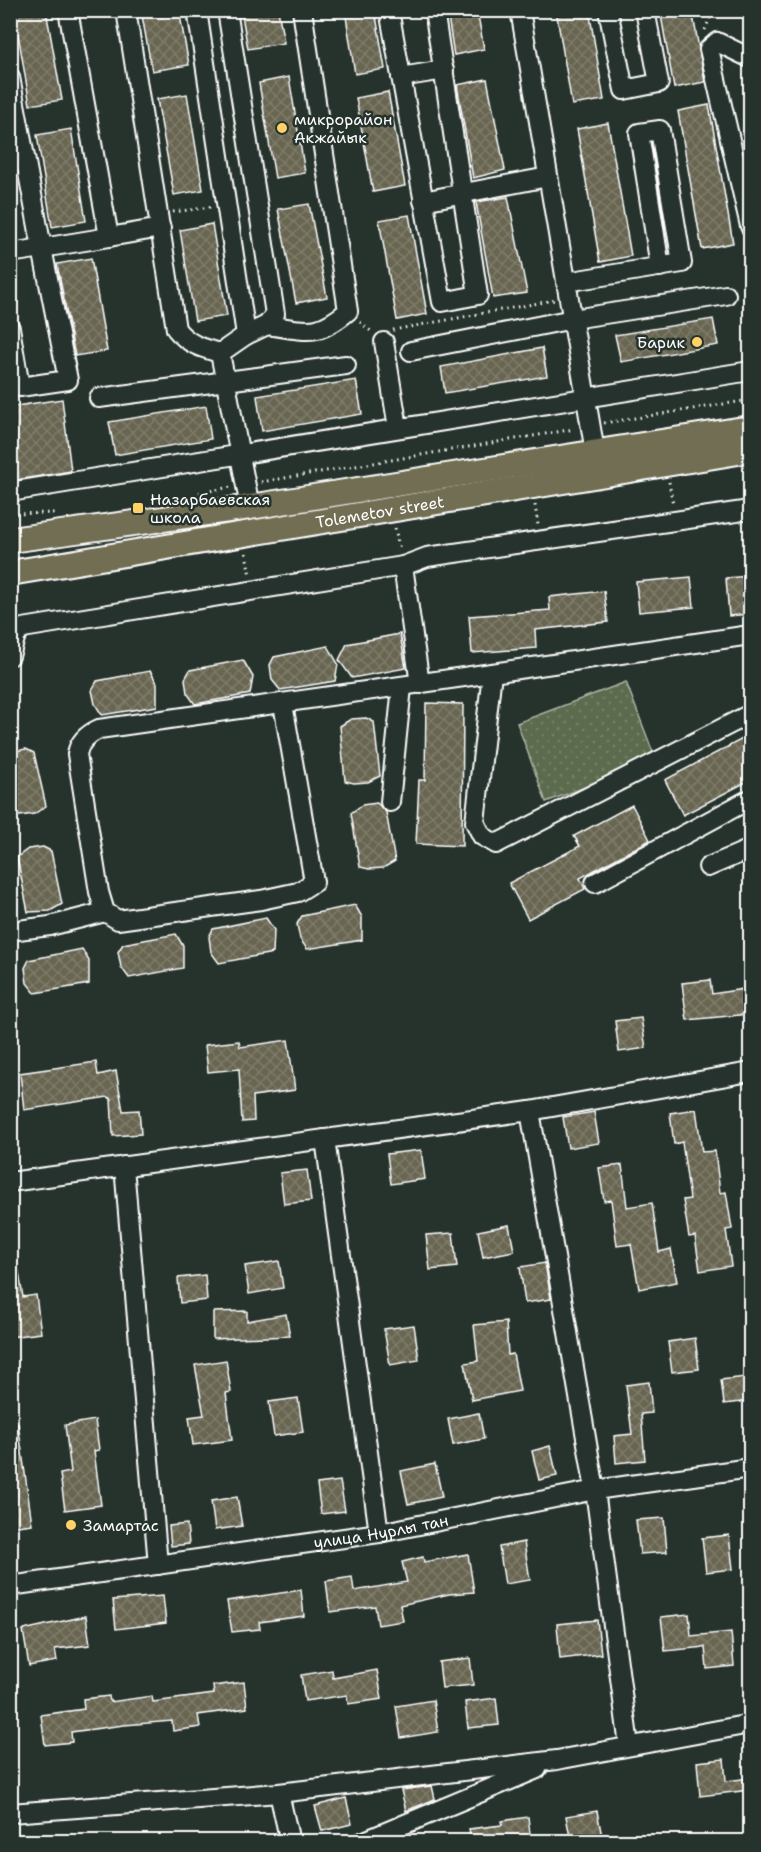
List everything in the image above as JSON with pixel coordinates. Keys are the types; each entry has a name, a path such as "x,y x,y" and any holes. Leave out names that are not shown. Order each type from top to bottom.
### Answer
{"main road":[{"name":"Tolemetov street","path":"10,540 47,535 248,496 596,452 750,428"},
{"name":"Tolemetov street","path":"10,573 750,450"},
{"path":"10,522 47,535"},
{"path":"10,592 30,576 52,566"}],"street":[{"path":"68,10 109,237"},
{"path":"126,10 176,329 185,340 220,353"},
{"path":"196,10 246,335"},
{"path":"220,353 246,335 267,325 275,314 226,10"},
{"path":"267,325 316,331 334,322 348,311 302,10"},
{"path":"389,10 442,302 477,295 464,192 434,10"},
{"path":"520,10 596,452"},
{"path":"608,10 624,90 659,83 645,10"},
{"path":"750,58 717,42 709,49 746,178 750,226"},
{"path":"401,77 444,70"},
{"path":"208,79 238,75"},
{"path":"10,77 15,126 68,380 15,387 10,328"},
{"path":"568,290 682,263 660,130 639,134 660,267"},
{"path":"423,201 548,177"},
{"path":"226,206 258,204"},
{"path":"10,253 109,237 160,221"},
{"path":"411,351 573,319 726,295"},
{"path":"384,342 398,428"},
{"path":"220,353 248,496"},
{"path":"99,398 346,365"},
{"path":"10,492 750,371"},
{"path":"10,656 16,635 23,628 403,566 427,557 750,510"},
{"path":"403,566 420,684"},
{"path":"284,704 314,882 298,892 261,900 118,920 105,912 99,892 76,754 82,741 99,729 750,635"},
{"path":"492,673 475,822 482,836 496,844 750,714"},
{"path":"390,802 402,687"},
{"path":"595,883 750,799"},
{"path":"708,867 750,849"},
{"path":"10,931 50,926 105,912"},
{"path":"10,1182 530,1111 750,1072"},
{"path":"530,1111 595,1490 630,1746"},
{"path":"325,1139 379,1533"},
{"path":"124,1166 158,1565"},
{"name":"улица Нурлы тан","path":"10,1586 379,1533 595,1490 750,1468"},
{"path":"10,1813 279,1793 557,1760 750,1724"},
{"path":"362,1842 557,1760"},
{"path":"279,1793 290,1842"}],"path":[{"path":"160,221 226,206"},
{"path":"384,342 384,332 568,290"},
{"path":"348,311 384,342"},
{"path":"188,495 248,496 592,425 750,400"},
{"path":"668,477 676,521"},
{"path":"534,500 540,542"},
{"path":"10,514 62,513"},
{"path":"394,524 403,566"},
{"path":"245,548 252,589"}],"green space":[{"path":"626,682 656,760 546,802 517,723"}],"building":[{"path":"14,10 46,10 62,100 30,105"},
{"path":"141,10 179,10 189,65 152,71"},
{"path":"241,10 278,10 284,43 248,49"},
{"path":"345,10 375,10 385,69 355,74"},
{"path":"447,10 477,10 484,49 454,55"},
{"path":"556,10 589,10 604,100 572,105"},
{"path":"660,10 692,10 705,82 674,88"},
{"name":"микрорайон Акжайык","path":"289,77 305,173 275,178 259,83"},
{"path":"487,79 505,170 473,178 457,85"},
{"path":"388,92 405,186 373,192 356,98"},
{"path":"187,94 203,190 174,195 157,99"},
{"path":"709,105 733,243 702,249 678,111"},
{"path":"608,123 631,256 600,262 577,129"},
{"path":"71,129 86,221 52,227 37,135"},
{"path":"508,197 527,293 493,298 476,202"},
{"path":"309,204 327,297 296,303 278,209"},
{"path":"409,215 427,314 397,320 379,220"},
{"path":"212,224 227,316 195,321 180,230"},
{"path":"91,258 107,351 75,356 57,264"},
{"path":"713,319 718,345 621,362 615,335"},
{"path":"542,348 547,376 445,393 441,367"},
{"path":"356,380 362,414 262,431 257,396"},
{"path":"62,399 71,471 10,481 10,407"},
{"path":"206,406 211,439 115,455 109,422"},
{"path":"750,576 750,614 729,616 726,578"},
{"path":"691,577 694,607 639,612 636,582"},
{"path":"604,591 608,622 535,630 536,648 472,653 469,616 550,610 549,597"},
{"path":"400,634 406,668 352,678 339,660 347,644"},
{"path":"328,646 338,664 335,681 280,690 272,680 270,665 274,657"},
{"path":"243,660 253,677 250,694 195,704 187,693 185,679 190,670"},
{"path":"150,671 157,683 157,706 102,715 95,704 92,690 97,681"},
{"path":"426,703 463,704 462,846 416,844 419,780 425,780"},
{"path":"366,718 374,722 380,776 368,782 345,781 340,726 351,719"},
{"path":"750,735 750,780 683,815 665,780"},
{"path":"26,749 34,753 46,806 34,814 20,816 10,814 10,752"},
{"path":"377,803 386,812 395,861 383,868 369,869 360,867 351,813 362,805"},
{"path":"632,805 650,840 580,878 585,889 528,919 509,883 580,846 574,836"},
{"path":"43,847 51,851 62,904 50,911 28,912 17,857 28,849"},
{"path":"355,905 362,917 362,940 307,949 300,939 297,924 302,916"},
{"path":"266,918 274,930 273,953 219,963 211,952 209,937 213,929"},
{"path":"176,934 183,946 183,968 129,978 121,967 118,952 123,944"},
{"path":"82,949 89,961 89,984 35,993 27,983 25,968 29,960"},
{"path":"710,980 712,994 750,988 750,1014 687,1020 682,983"},
{"path":"641,1018 646,1048 619,1052 615,1021"},
{"path":"288,1040 295,1090 253,1096 254,1121 242,1122 239,1069 208,1072 205,1045 239,1041 240,1047"},
{"path":"96,1062 98,1075 116,1071 123,1111 139,1110 141,1134 113,1136 111,1099 108,1097 24,1110 20,1073"},
{"path":"696,1109 702,1152 715,1151 720,1193 726,1192 732,1229 726,1230 731,1266 700,1271 695,1236 689,1237 683,1200 690,1199 682,1142 674,1144 670,1113"},
{"path":"594,1112 599,1143 568,1148 563,1117"},
{"path":"421,1150 425,1179 391,1184 387,1154"},
{"path":"622,1165 627,1207 652,1203 659,1252 671,1249 677,1282 639,1289 631,1244 617,1246 611,1200 604,1201 599,1168"},
{"path":"307,1170 311,1201 284,1204 280,1173"},
{"path":"509,1225 514,1251 483,1257 478,1231"},
{"path":"453,1233 457,1267 430,1270 426,1235"},
{"path":"10,1261 17,1261 23,1297 36,1295 41,1333 10,1337"},
{"path":"279,1261 283,1288 249,1294 245,1266"},
{"path":"545,1263 551,1299 525,1303 520,1267"},
{"path":"205,1275 207,1300 180,1303 178,1278"},
{"path":"247,1311 247,1321 286,1314 290,1336 213,1339 213,1312"},
{"path":"506,1322 508,1355 513,1354 520,1391 472,1400 465,1363 478,1361 474,1325"},
{"path":"414,1325 419,1360 390,1365 384,1329"},
{"path":"695,1338 699,1369 672,1372 668,1342"},
{"path":"226,1360 231,1392 226,1393 232,1440 193,1445 189,1417 204,1415 195,1365"},
{"path":"746,1377 749,1401 724,1404 721,1380"},
{"path":"649,1382 652,1413 641,1414 645,1460 616,1463 614,1436 632,1434 626,1385"},
{"path":"298,1398 303,1432 274,1436 269,1402"},
{"path":"479,1413 484,1439 453,1445 448,1419"},
{"path":"95,1420 99,1450 94,1451 101,1505 65,1510 60,1474 71,1472 65,1425"},
{"path":"10,1423 18,1423 32,1524 10,1527"},
{"path":"550,1446 557,1476 539,1480 532,1451"},
{"path":"435,1464 442,1497 408,1504 401,1471"},
{"path":"340,1481 345,1511 321,1514 317,1484"},
{"path":"237,1497 242,1526 215,1530 211,1501"},
{"path":"664,1518 667,1552 640,1554 636,1520"},
{"path":"187,1524 189,1544 171,1546 169,1526"},
{"path":"729,1535 733,1569 706,1572 702,1538"},
{"path":"524,1542 530,1580 505,1584 499,1547"},
{"path":"468,1554 474,1592 449,1594 400,1605 403,1621 378,1625 375,1606 330,1612 326,1581 352,1577 354,1591 407,1582 402,1562 423,1557 424,1562"},
{"path":"301,1590 304,1616 259,1622 260,1629 232,1632 227,1601"},
{"path":"163,1596 166,1623 116,1629 113,1600"},
{"path":"689,1614 691,1636 731,1632 734,1666 707,1669 705,1647 665,1651 661,1617"},
{"path":"86,1616 90,1645 55,1649 57,1661 29,1666 23,1630"},
{"path":"597,1620 601,1654 560,1659 557,1624"},
{"path":"470,1658 473,1685 442,1688 439,1662"},
{"path":"332,1670 333,1678 377,1670 382,1699 348,1704 347,1695 305,1701 301,1675"},
{"path":"244,1682 247,1708 198,1715 200,1727 173,1731 172,1721 124,1725 71,1732 72,1742 45,1745 41,1715 84,1709 83,1699 109,1696 110,1702 152,1696 153,1702 214,1694 213,1686"},
{"path":"496,1698 499,1725 468,1728 465,1702"},
{"path":"433,1700 438,1732 401,1738 396,1706"},
{"path":"724,1759 726,1781 750,1778 750,1790 700,1796 697,1762"},
{"path":"432,1786 435,1799 406,1811 401,1790"},
{"path":"346,1798 352,1824 322,1831 315,1806"},
{"path":"597,1811 602,1837 571,1842 566,1816"},
{"path":"528,1817 531,1842 471,1842 469,1829 502,1825 501,1821"}],"place":[{"name":"микрорайон Акжайык","path":"282,128"},
{"name":"Барик","path":"697,342"},
{"name":"Назарбаевская школа","path":"138,508"},
{"name":"Замартас","path":"71,1525"}]}
